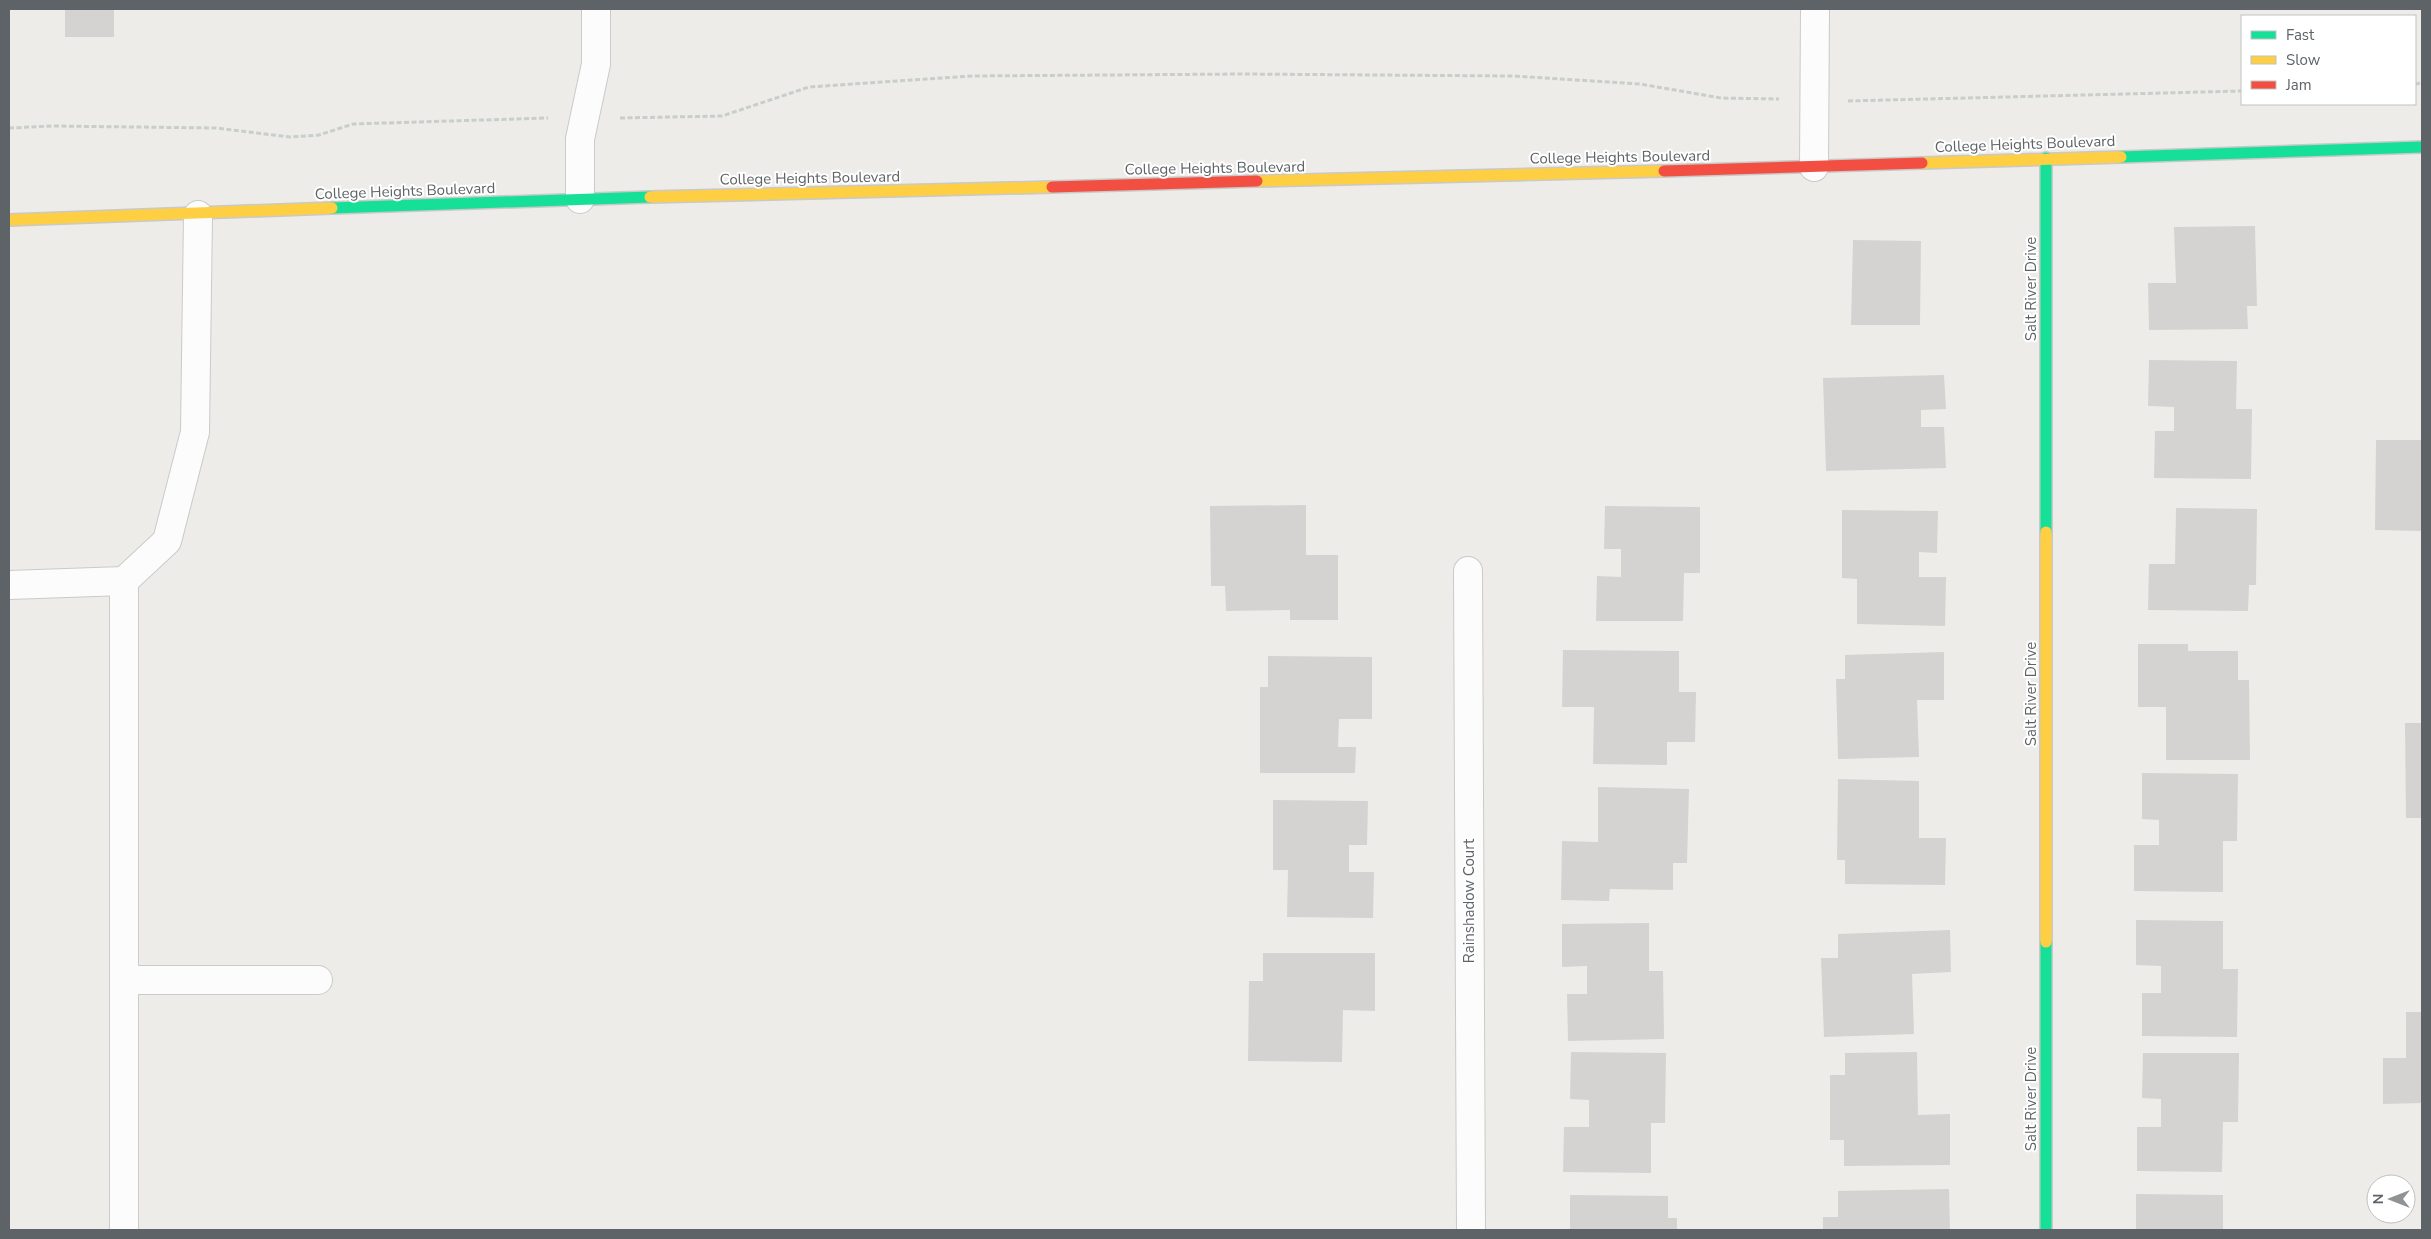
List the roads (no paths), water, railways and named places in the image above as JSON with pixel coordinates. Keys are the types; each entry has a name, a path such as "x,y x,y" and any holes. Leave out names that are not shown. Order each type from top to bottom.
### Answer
{"street":[{"path":"580,199 580,139 596,64 596,9"},
{"path":"1814,167 1815,9"},
{"name":"College Heights Boulevard","path":"9,220 580,199 1814,167 2422,146"},
{"name":"Salt River Drive","path":"2046,158 2046,1230"},
{"path":"9,585 124,581 167,541 196,432 198,214"},
{"name":"Rainshadow Court","path":"1468,571 1471,1230"},
{"path":"124,581 124,1230"},
{"path":"124,980 318,980"}]}
